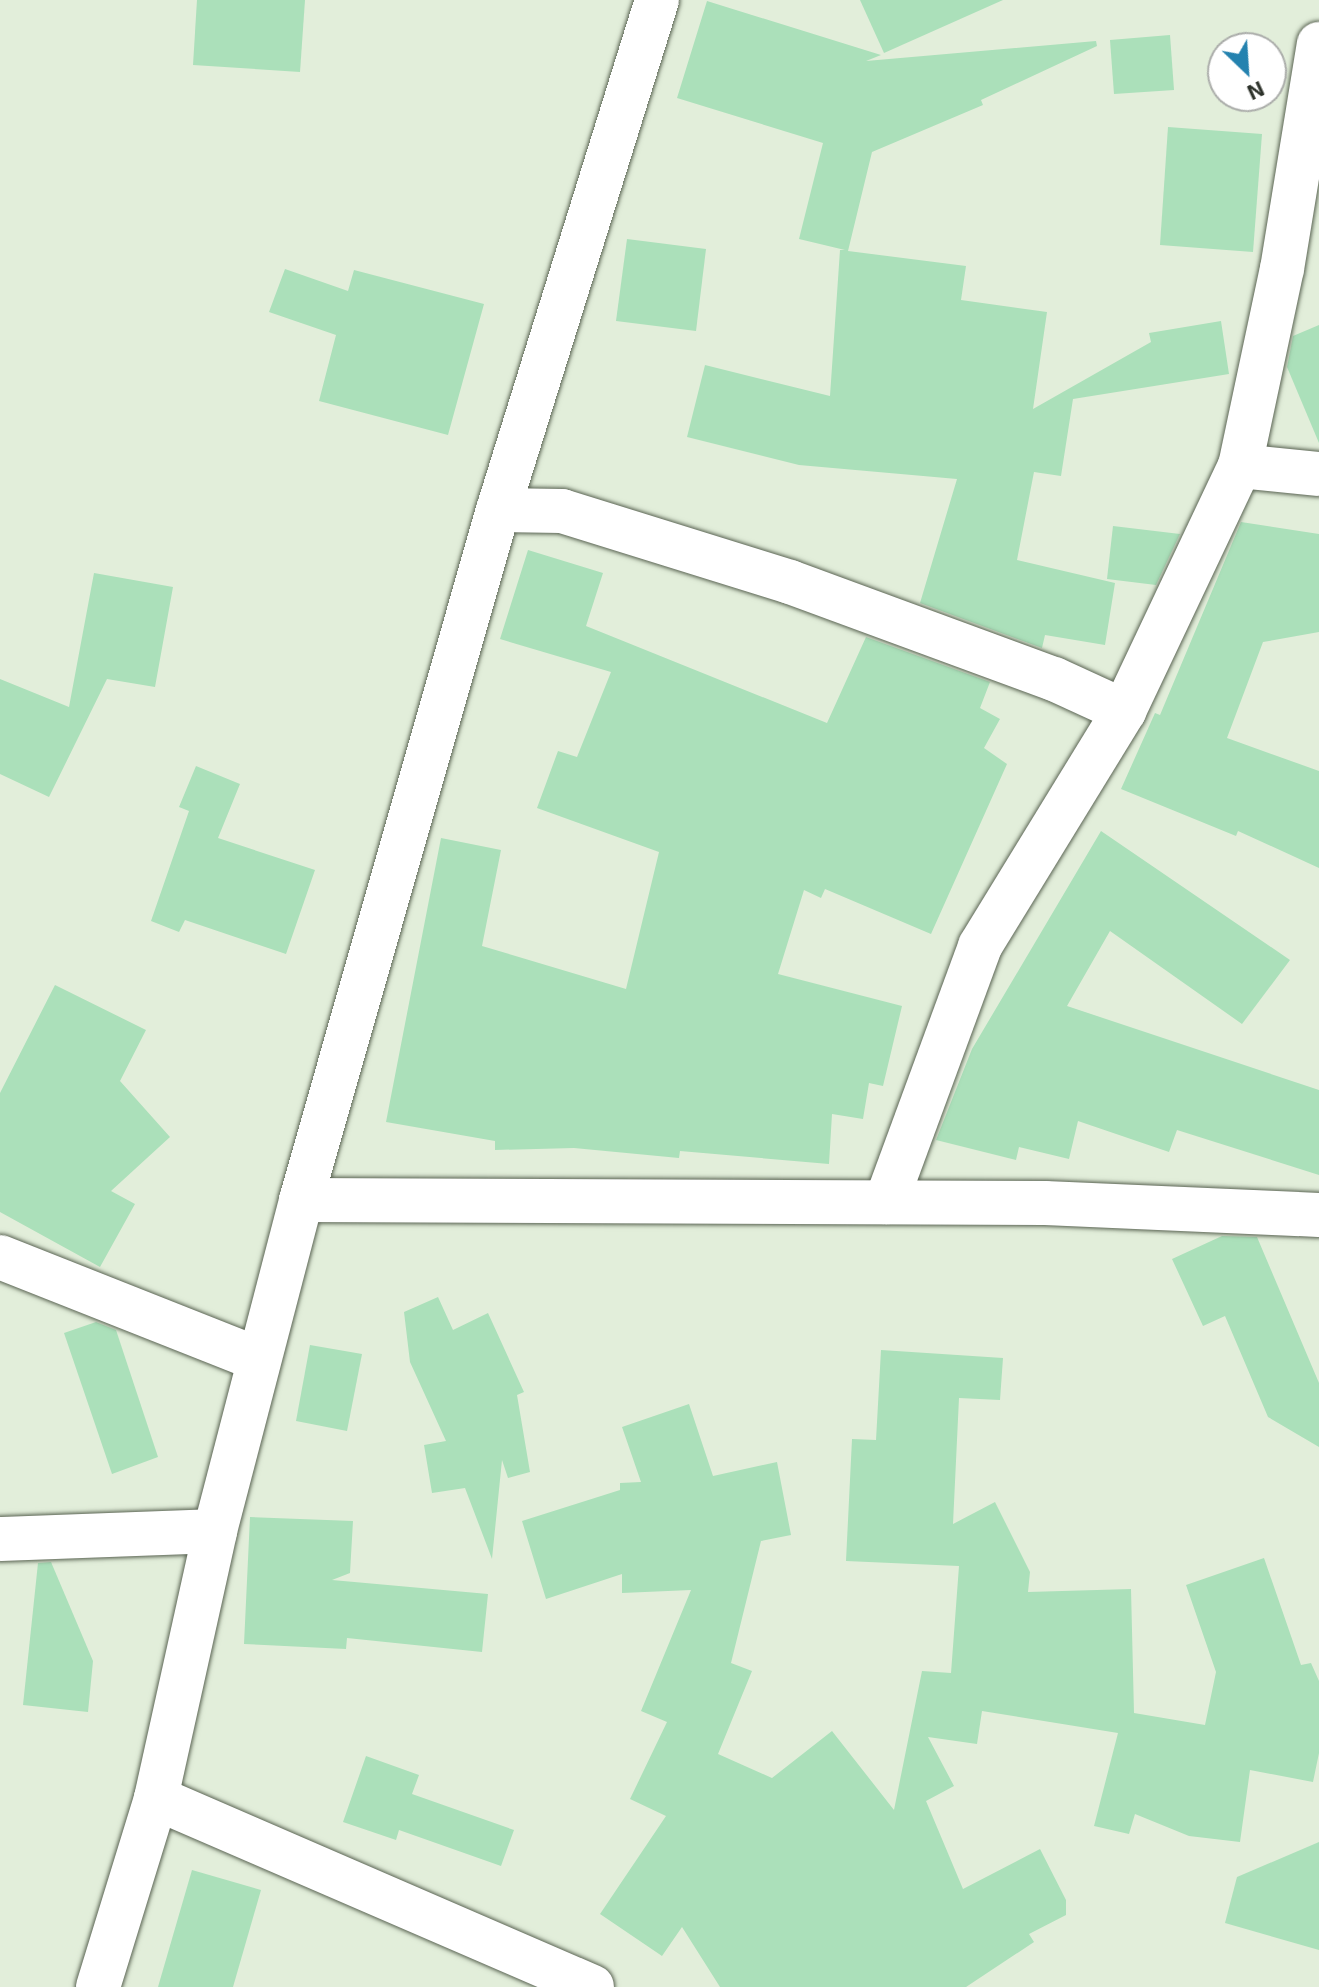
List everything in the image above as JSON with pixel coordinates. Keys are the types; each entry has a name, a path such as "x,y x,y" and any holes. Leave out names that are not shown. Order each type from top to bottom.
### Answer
{"street":[{"path":"98,1987 156,1798 215,1531 257,1359 301,1200 498,510 657,0"},
{"path":"886,1202 980,946 1124,711 1240,466 1282,269 1319,44"},
{"path":"1240,466 1319,474"},
{"path":"498,510 562,511 790,582 1054,679 1124,711"},
{"path":"301,1200 886,1202 1319,1215"},
{"path":"0,1257 257,1359"},
{"path":"0,1539 215,1531"},
{"path":"156,1798 592,1987"}],"building":[{"path":"197,0 305,0 300,72 193,65"},
{"path":"860,0 1003,0 884,53"},
{"path":"707,1 881,55 866,61 1096,41 1097,46 981,100 983,105 872,152 848,251 966,266 961,300 1047,312 1033,409 1151,342 1149,333 1221,321 1229,374 1073,399 1061,476 1034,472 1017,560 1115,583 1105,645 1045,635 1042,648 920,603 957,479 799,465 687,437 705,365 830,396 840,250 845,250 799,239 823,143 677,98"},
{"path":"1170,35 1174,90 1114,94 1110,40"},
{"path":"1168,127 1262,134 1253,252 1160,245"},
{"path":"627,239 706,249 696,331 616,321"},
{"path":"285,269 348,291 354,270 484,304 448,435 319,401 336,335 269,312"},
{"path":"1319,325 1319,443 1287,367 1293,336"},
{"path":"1241,522 1319,534 1319,632 1263,642 1227,738 1319,771 1319,868 1238,831 1236,836 1121,789 1155,713 1160,715"},
{"path":"1113,526 1180,534 1156,585 1107,579"},
{"path":"528,550 603,573 586,626 827,723 866,637 990,682 980,708 1000,719 984,748 1007,764 931,934 825,889 821,898 804,890 778,974 902,1006 883,1086 869,1083 863,1119 832,1114 829,1164 680,1151 679,1158 574,1148 495,1150 495,1141 386,1122 441,838 501,850 482,946 626,989 659,852 537,808 558,751 577,757 611,672 500,639"},
{"path":"94,573 173,587 155,687 107,679 49,797 0,774 0,679 69,707"},
{"path":"196,766 240,784 218,838 315,870 286,954 185,920 179,932 151,921 189,811 179,807"},
{"path":"1101,831 1290,960 1242,1024 1110,931 1067,1006 1319,1090 1319,1175 1177,1130 1169,1152 1078,1121 1069,1159 1019,1147 1016,1160 936,1140 972,1049"},
{"path":"55,985 146,1030 120,1081 170,1137 111,1191 135,1204 100,1267 0,1212 0,1093"},
{"path":"1222,1236 1257,1237 1319,1383 1319,1447 1268,1417 1225,1316 1203,1326 1172,1259"},
{"path":"438,1297 453,1330 488,1313 524,1392 517,1395 530,1472 508,1478 502,1460 492,1559 465,1488 432,1493 424,1445 446,1441 410,1362 404,1312"},
{"path":"96,1322 116,1330 158,1457 112,1474 64,1333"},
{"path":"310,1345 362,1354 347,1431 296,1421"},
{"path":"881,1350 1003,1358 1000,1400 959,1398 953,1524 995,1502 1030,1572 1028,1592 1131,1589 1134,1713 1205,1725 1216,1672 1186,1585 1264,1558 1301,1665 1311,1663 1319,1681 1319,1753 1313,1782 1250,1770 1240,1842 1189,1836 1135,1814 1129,1834 1094,1826 1118,1733 982,1711 977,1744 928,1737 954,1786 926,1801 963,1889 1040,1849 1066,1900 1066,1915 1029,1934 1034,1942 966,1987 720,1987 682,1927 662,1956 600,1914 666,1816 630,1799 667,1722 641,1711 691,1590 622,1593 622,1574 546,1599 522,1521 620,1490 620,1483 641,1482 622,1427 689,1404 713,1476 777,1462 791,1535 761,1541 731,1663 752,1671 718,1754 772,1778 832,1731 894,1810 922,1671 951,1673 959,1566 846,1561 852,1439 876,1440"},
{"path":"250,1517 353,1521 350,1573 332,1580 488,1594 482,1652 347,1638 346,1649 244,1644"},
{"path":"51,1562 93,1661 88,1712 23,1705 38,1563"},
{"path":"366,1756 419,1775 412,1794 514,1830 501,1866 399,1830 396,1840 343,1822"},
{"path":"1319,1842 1319,1950 1225,1923 1237,1877"},
{"path":"192,1870 261,1890 233,1987 158,1987"}]}
